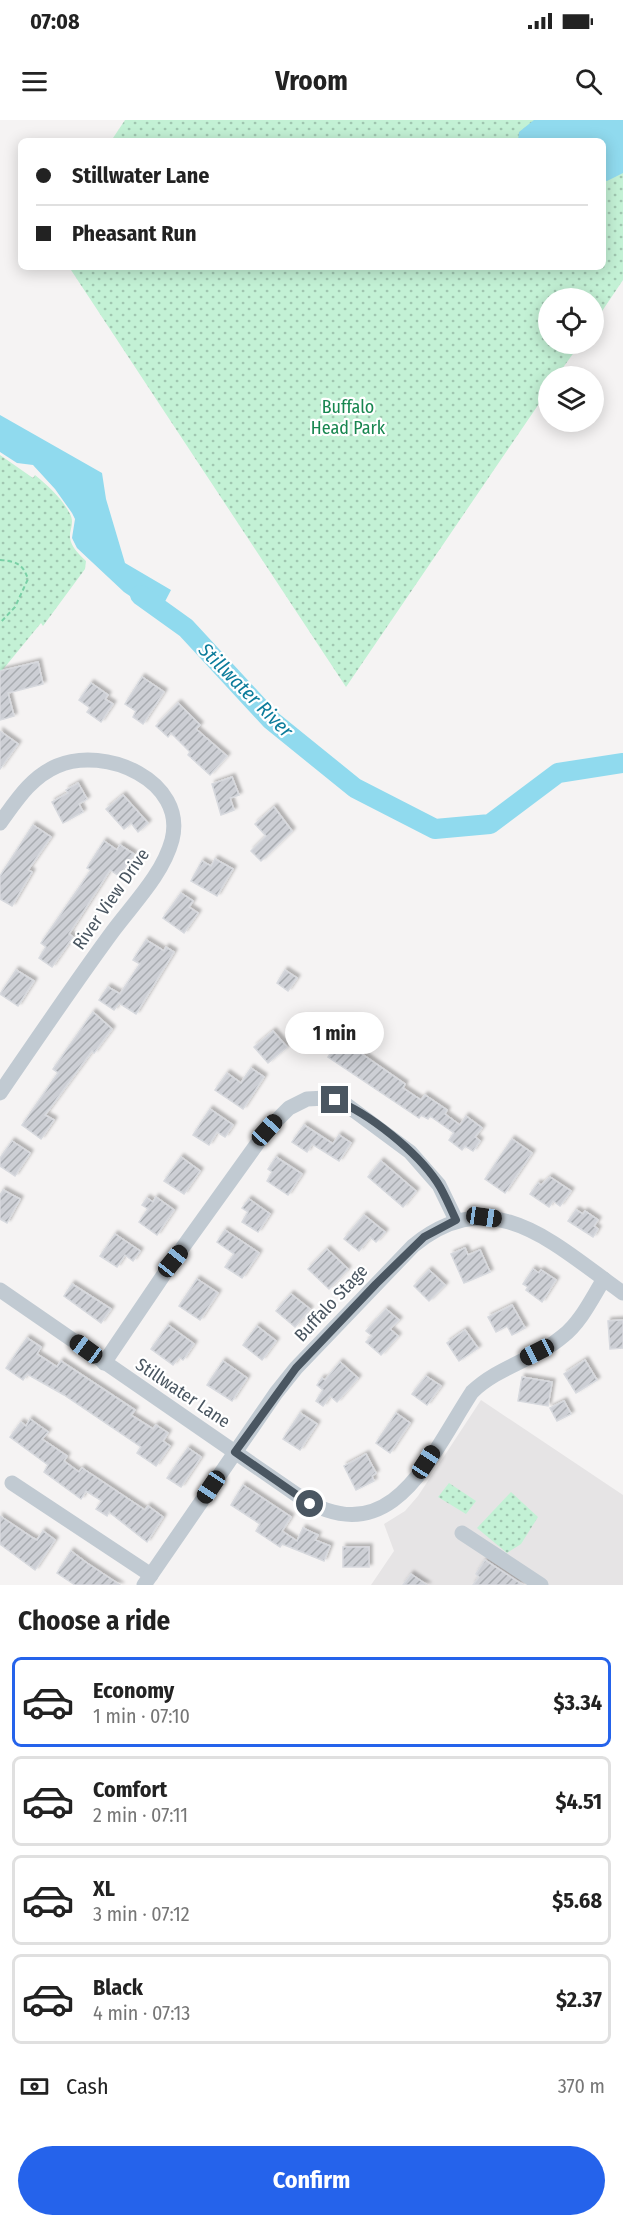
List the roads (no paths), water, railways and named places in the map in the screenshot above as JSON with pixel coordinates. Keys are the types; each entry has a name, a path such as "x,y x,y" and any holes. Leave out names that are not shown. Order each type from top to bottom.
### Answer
{"street":[{"name":"River View Drive","path":"0,823 31,784 47,771 66,763 95,758 113,761 129,768 152,784 169,805 173,823 168,849 144,890 0,1093"},
{"path":"104,1363 173,1261 267,1130 289,1108 307,1100 326,1098 344,1103 410,1152 439,1185 456,1220"},
{"name":"Buffalo Stage","path":"147,1580 296,1368 424,1237 456,1220 484,1217 520,1226 554,1244 623,1293"},
{"name":"Stillwater Lane","path":"0,1290 321,1509 344,1515 380,1509 401,1496 410,1487 472,1392 486,1378 548,1347 565,1335 604,1279"},
{"path":"12,1483 147,1580"},
{"path":"462,1533 541,1585"}],"water":[{"path":"534,120 623,120 623,173 606,181 606,138 518,138 519,132"},
{"path":"0,415 102,473 106,499 125,563 171,590 158,615 124,592 77,548 72,538 75,519 72,513 55,489 33,465 17,463 0,452"}],"waterway":[{"name":"Stillwater River","path":"140,595 186,628 271,720 355,788 435,829 490,824 558,773 623,763"}],"park label":[{"name":"Buffalo Head Park","path":"348,417"}]}
